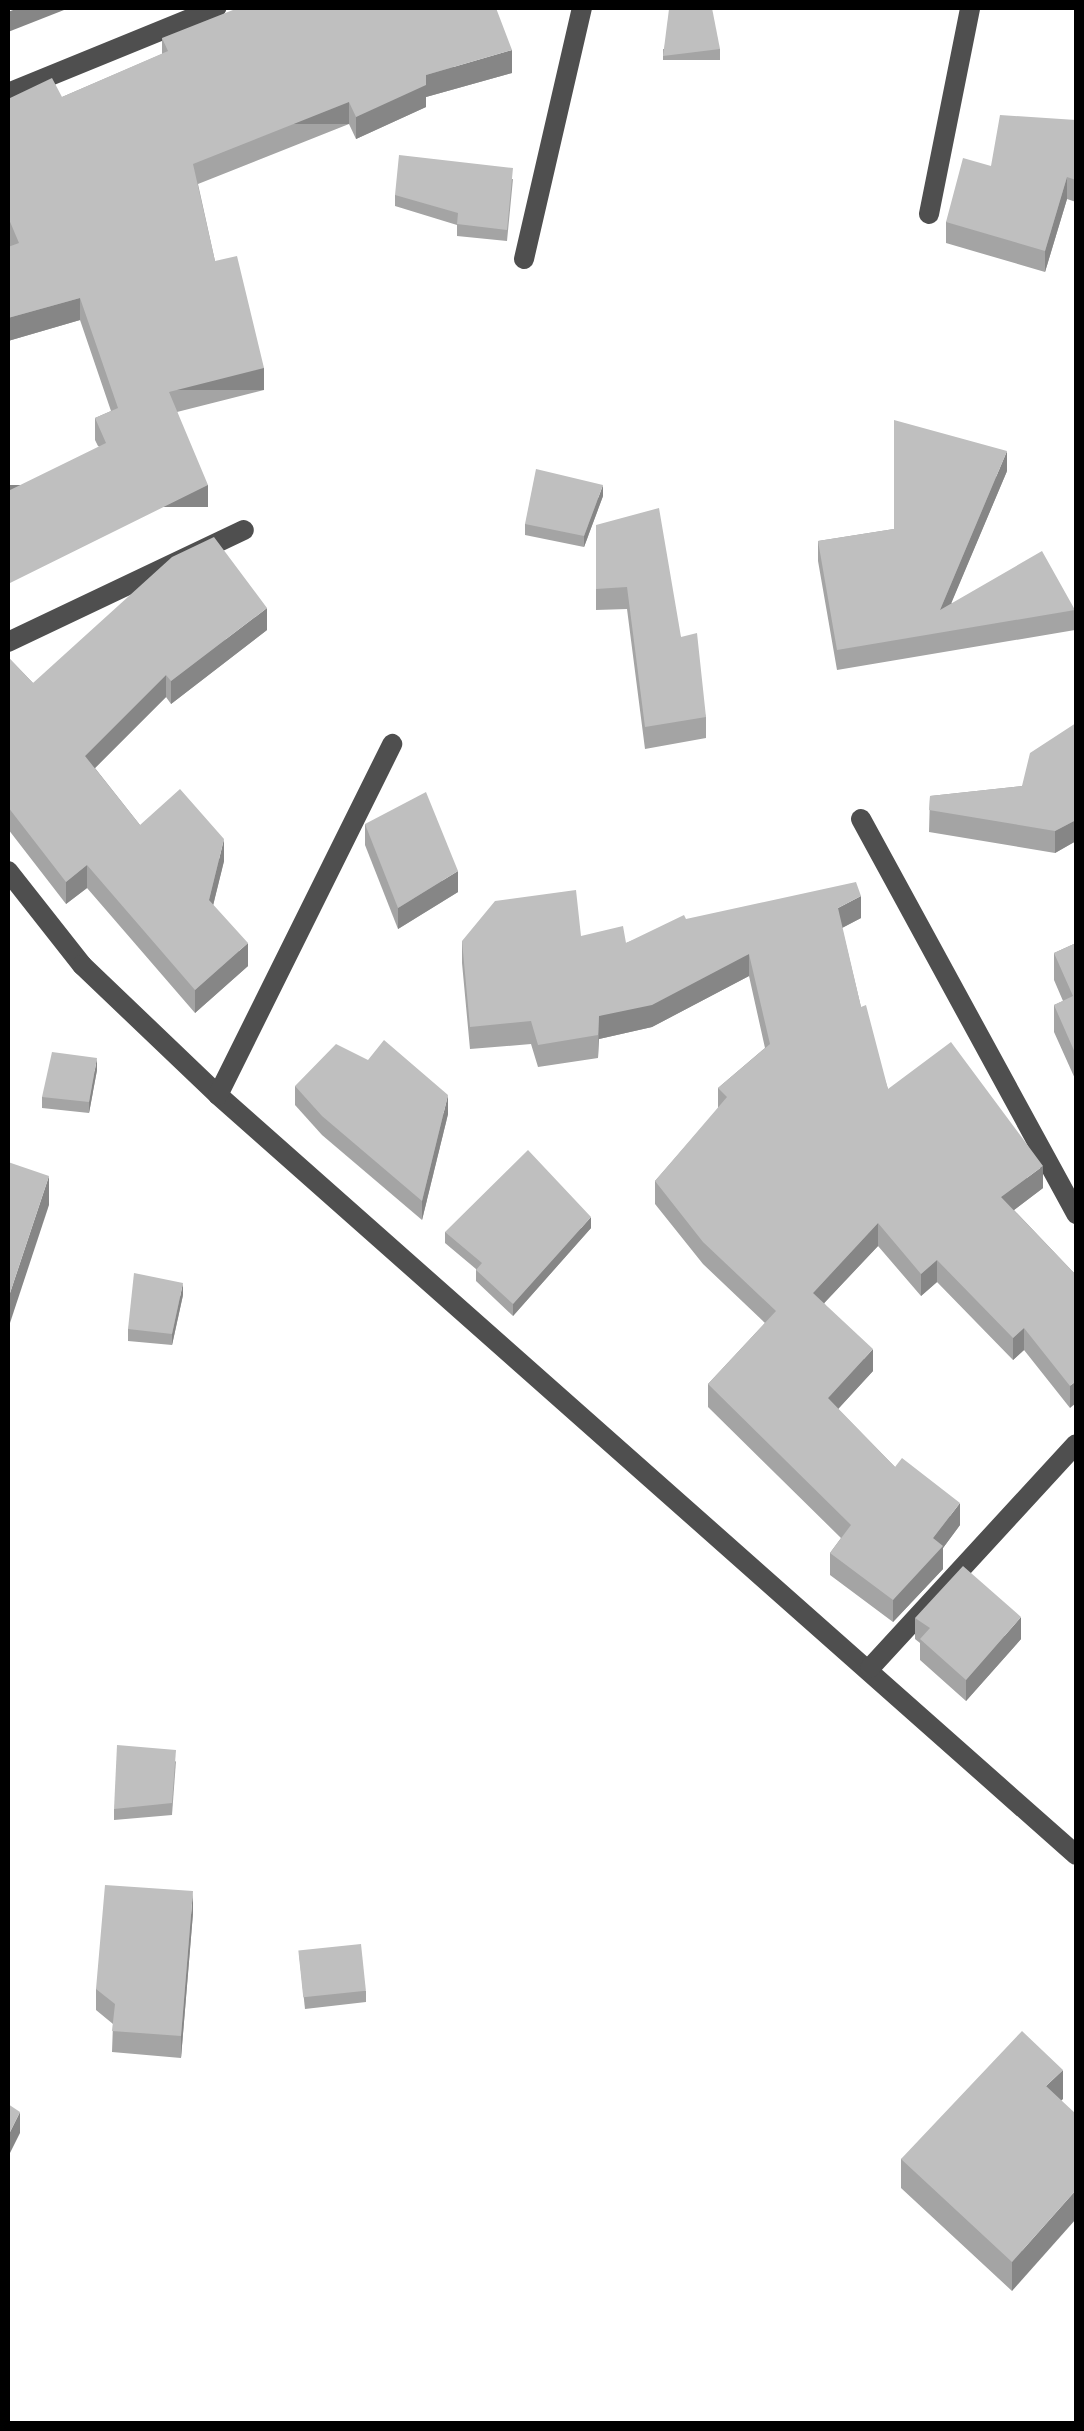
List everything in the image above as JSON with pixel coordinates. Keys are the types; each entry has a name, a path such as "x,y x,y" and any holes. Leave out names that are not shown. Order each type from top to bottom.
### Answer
{"street":[{"path":"8,93 216,8"},
{"path":"524,259 582,8"},
{"path":"929,214 970,8"},
{"path":"8,642 244,530"},
{"path":"218,1095 392,744"},
{"path":"861,819 1076,1214"},
{"path":"8,872 82,966 218,1095 870,1668 1076,1855"},
{"path":"870,1668 1076,1444"}],"building":[{"path":"238,8 496,8 512,50 426,75 426,85 356,117 349,102 193,164 215,261 237,256 264,368 169,392 208,485 8,584 8,491 106,443 95,418 118,408 80,298 8,318 8,247 19,243 8,217 8,99 52,78 62,97 168,51 162,38"},
{"path":"712,8 720,49 663,56 669,9"},
{"path":"1000,115 1076,120 1076,180 1067,177 1045,251 946,222 963,158 991,166"},
{"path":"399,155 513,168 507,230 457,224 458,213 395,195"},
{"path":"894,420 1007,451 940,610 1042,551 1075,610 837,650 818,541 894,529"},
{"path":"536,469 603,485 584,536 525,524"},
{"path":"659,508 681,637 697,633 706,717 645,727 627,587 596,589 596,525"},
{"path":"214,537 267,608 171,681 166,675 85,756 140,825 180,789 224,839 209,900 248,943 195,990 87,865 66,882 8,807 8,657 33,683 172,557"},
{"path":"1076,723 1076,820 1055,831 929,810 930,796 1022,786 1030,753"},
{"path":"426,792 458,871 398,908 365,824"},
{"path":"856,882 861,896 838,908 861,1007 866,1005 888,1089 951,1042 1043,1166 1001,1197 1076,1275 1076,1381 1070,1386 1024,1328 1013,1338 937,1260 921,1274 878,1223 813,1293 873,1349 828,1398 895,1467 902,1458 960,1503 933,1538 943,1546 893,1600 830,1553 851,1525 708,1384 776,1311 703,1242 655,1181 727,1097 718,1088 770,1044 749,954 652,1005 599,1016 598,1035 538,1045 531,1021 470,1027 462,941 495,901 576,890 581,936 623,926 626,943 684,915 686,919"},
{"path":"1076,943 1076,1055 1054,1005 1073,996 1054,953"},
{"path":"384,1040 448,1095 422,1201 322,1116 295,1086 336,1044 368,1060"},
{"path":"52,1052 97,1058 89,1102 42,1097"},
{"path":"528,1150 591,1217 513,1304 476,1270 482,1263 445,1232"},
{"path":"8,1162 49,1176 8,1299"},
{"path":"134,1273 183,1283 172,1334 128,1329"},
{"path":"963,1566 1021,1617 966,1680 920,1639 930,1628 915,1618"},
{"path":"117,1745 176,1750 172,1803 114,1809"},
{"path":"105,1885 193,1891 181,2036 112,2031 115,2004 96,1989"},
{"path":"361,1944 366,1991 303,1997 298,1951"},
{"path":"1022,2031 1063,2070 1046,2086 1076,2114 1076,2190 1012,2262 901,2159"},
{"path":"8,2104 20,2112 8,2136"}]}
